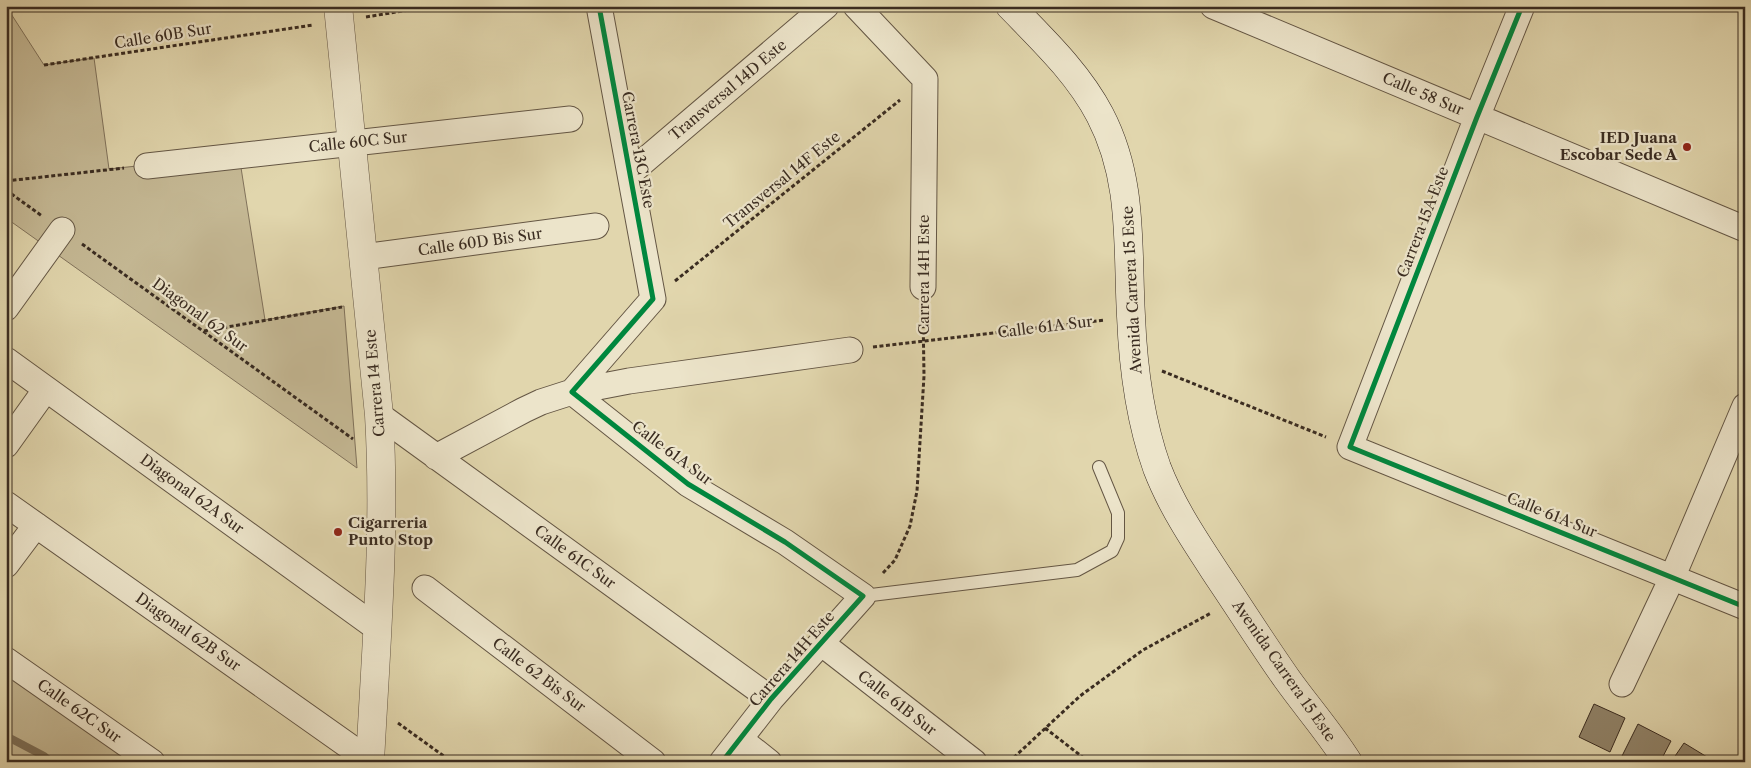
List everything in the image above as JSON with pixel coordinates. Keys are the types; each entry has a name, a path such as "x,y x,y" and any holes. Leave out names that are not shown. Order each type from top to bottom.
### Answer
{"main road":[{"name":"Avenida Carrera 15 Este","path":"1010,6 1075,76 1100,115 1112,139 1126,191 1134,360 1146,431 1171,501 1287,679 1348,762"},
{"name":"Carrera 14 Este","path":"339,14 382,459 381,554 370,761"}],"street":[{"name":"Carrera 13C Este","path":"599,6 654,299"},
{"name":"Transversal 14D Este","path":"630,173 826,6"},
{"path":"856,6 925,79"},
{"name":"Calle 58 Sur","path":"1212,6 1745,229"},
{"name":"Carrera 15A Este","path":"1350,447 1477,117 1522,6"},
{"name":"Carrera 14H Este","path":"923,287 925,79"},
{"name":"Calle 60C Sur","path":"147,166 570,119"},
{"name":"Calle 60D Bis Sur","path":"363,257 596,226"},
{"path":"6,308 62,230"},
{"path":"572,392 654,299"},
{"path":"436,456 541,402 572,392 629,381 850,350"},
{"name":"Diagonal 62A Sur","path":"6,360 377,628"},
{"path":"6,445 46,389"},
{"name":"Calle 61A Sur","path":"572,392 688,484 785,542 863,596"},
{"path":"1622,684 1672,578 1745,406"},
{"name":"Calle 61C Sur","path":"379,415 771,700"},
{"name":"Calle 61A Sur","path":"1350,447 1745,607"},
{"name":"Diagonal 62B Sur","path":"6,504 370,761"},
{"path":"6,565 36,525"},
{"name":"Calle 62 Bis Sur","path":"425,588 653,762"},
{"name":"Carrera 14H Este","path":"722,762 771,700 863,596"},
{"name":"Calle 61B Sur","path":"821,643 974,762"},
{"name":"Calle 62C Sur","path":"6,660 152,762"},
{"path":"740,740 769,762"}],"lane":[{"path":"863,596 1076,570 1112,551 1118,538 1118,513 1099,467"}],"path":[{"path":"6,181 147,166"},
{"path":"204,331 368,302"},
{"path":"1134,360 1350,447"},
{"path":"1009,762 1080,696 1143,650 1234,600"},
{"path":"373,704 452,762"},
{"path":"1045,728 1089,762"}],"shaded area":[{"path":"6,6 44,65 94,58 109,169 239,155 265,320 344,306 357,468 6,218"},
{"path":"6,668 139,762 6,762"}],"building":[{"path":"1594,704 1625,718 1610,752 1579,737"},
{"path":"1638,724 1671,741 1660,762 1635,762 1622,756"},
{"path":"1684,743 1712,760 1711,762 1671,762"}],"waterway":[{"path":"6,736 44,756 51,762"}],"cycle path":[{"path":"599,6 653,299 572,392 688,484 785,542 863,596 771,699 722,762"},
{"path":"1522,6 1477,117 1350,447 1745,607"}],"place":[{"name":"IED Juana Escobar Sede A","path":"1687,147"},
{"name":"Cigarreria Punto Stop","path":"338,532"}]}
